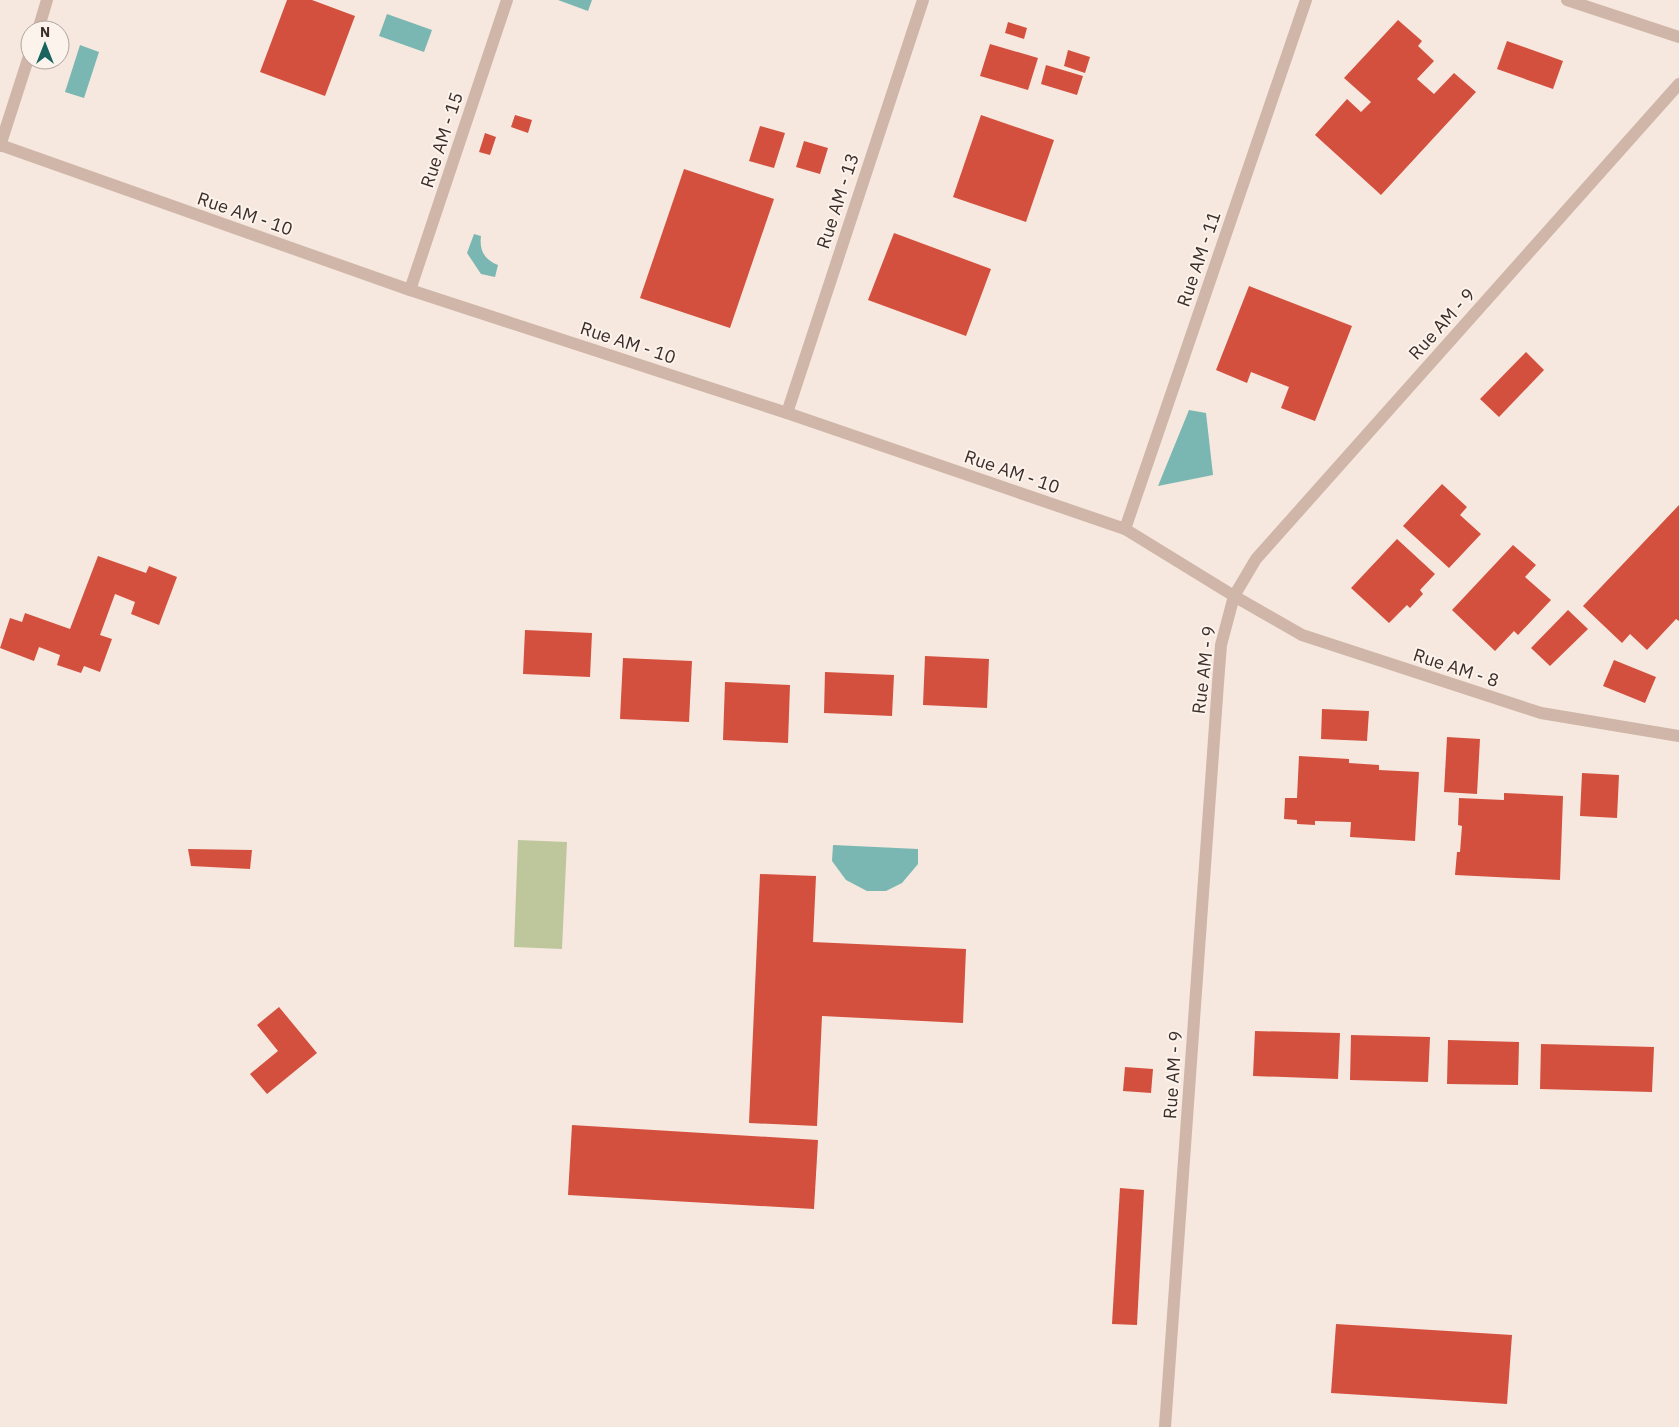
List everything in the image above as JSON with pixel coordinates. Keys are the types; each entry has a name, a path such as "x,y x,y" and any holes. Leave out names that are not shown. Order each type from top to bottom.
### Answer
{"street":[{"path":"41,20 47,0"},
{"name":"Rue AM - 15","path":"410,290 507,0"},
{"name":"Rue AM - 13","path":"786,413 923,0"},
{"name":"Rue AM - 11","path":"1125,529 1306,0"},
{"path":"1567,0 1679,37"},
{"path":"0,146 25,70"},
{"name":"Rue AM - 9","path":"1165,1427 1221,645 1234,596 1256,559 1679,84"},
{"name":"Rue AM - 10","path":"0,146 410,290 786,413 1125,529 1234,596"},
{"name":"Rue AM - 8","path":"1234,596 1302,635 1541,713 1679,736"}],"green space":[{"path":"518,840 567,842 562,949 514,947"}],"water":[{"path":"558,0 592,0 588,11"},
{"path":"387,14 432,30 424,52 379,36"},
{"path":"80,45 99,52 84,98 65,92"},
{"path":"474,234 481,236 481,246 486,258 498,265 495,277 481,274 467,253"},
{"path":"1189,410 1206,413 1213,475 1158,486"},
{"path":"833,845 918,849 918,864 902,883 886,891 867,891 846,880 832,861"}],"building":[{"path":"287,0 312,0 355,16 325,96 260,72"},
{"path":"1398,20 1422,41 1418,46 1434,61 1417,79 1434,94 1454,73 1476,92 1381,195 1315,135 1347,99 1361,112 1371,102 1344,78"},
{"path":"1008,22 1027,28 1024,39 1005,33"},
{"path":"1507,41 1563,61 1553,89 1497,69"},
{"path":"990,44 1038,58 1028,90 980,76"},
{"path":"1068,50 1090,57 1085,73 1064,66"},
{"path":"1046,65 1083,76 1077,95 1041,84"},
{"path":"515,115 532,120 528,133 511,127"},
{"path":"981,115 1054,140 1026,222 953,197"},
{"path":"760,126 785,133 774,168 749,161"},
{"path":"485,133 496,137 490,155 479,152"},
{"path":"804,141 828,148 820,174 796,167"},
{"path":"684,169 774,199 730,328 640,298"},
{"path":"894,233 991,269 966,336 868,300"},
{"path":"1249,286 1352,326 1315,421 1281,408 1289,387 1251,372 1247,383 1216,370"},
{"path":"1526,352 1544,370 1499,417 1480,399"},
{"path":"1442,484 1467,507 1460,515 1481,534 1449,568 1403,526"},
{"path":"1679,505 1679,621 1676,619 1647,650 1630,634 1622,643 1583,606"},
{"path":"1397,539 1435,574 1420,590 1423,594 1410,608 1407,605 1389,623 1351,588"},
{"path":"1513,545 1536,565 1525,577 1551,600 1518,635 1514,631 1495,651 1452,610"},
{"path":"98,556 146,573 149,566 177,577 159,625 131,614 135,602 115,594 100,635 112,639 100,672 84,666 81,673 57,665 60,655 39,647 34,661 0,648 10,618 22,622 25,613 70,629"},
{"path":"1568,610 1588,629 1550,666 1531,648"},
{"path":"525,630 592,633 590,677 523,674"},
{"path":"925,656 989,659 987,708 923,705"},
{"path":"623,658 692,661 689,722 620,719"},
{"path":"1614,660 1656,677 1645,703 1603,686"},
{"path":"825,672 894,675 892,716 824,713"},
{"path":"725,682 790,685 788,743 723,740"},
{"path":"1322,709 1369,711 1367,741 1321,739"},
{"path":"1447,737 1480,739 1477,794 1444,792"},
{"path":"1299,756 1349,759 1349,763 1379,765 1379,770 1419,772 1415,841 1350,837 1351,822 1315,821 1315,825 1297,824 1297,820 1284,819 1285,798 1297,798"},
{"path":"1582,773 1619,775 1617,818 1580,816"},
{"path":"1504,793 1563,796 1560,880 1455,875 1457,852 1460,852 1462,826 1458,825 1459,798 1504,800"},
{"path":"188,849 252,850 250,869 191,866"},
{"path":"760,874 816,876 813,942 966,949 963,1023 822,1016 817,1126 749,1123"},
{"path":"279,1007 317,1053 267,1094 250,1074 278,1051 257,1025"},
{"path":"1255,1031 1340,1033 1338,1079 1253,1076"},
{"path":"1351,1035 1430,1037 1428,1082 1350,1080"},
{"path":"1448,1040 1519,1042 1518,1085 1447,1084"},
{"path":"1541,1044 1654,1047 1652,1092 1540,1089"},
{"path":"1125,1067 1153,1069 1151,1093 1123,1091"},
{"path":"572,1125 818,1140 814,1209 568,1195"},
{"path":"1120,1188 1144,1190 1137,1325 1112,1324"},
{"path":"1336,1324 1512,1335 1507,1404 1331,1393"}]}
